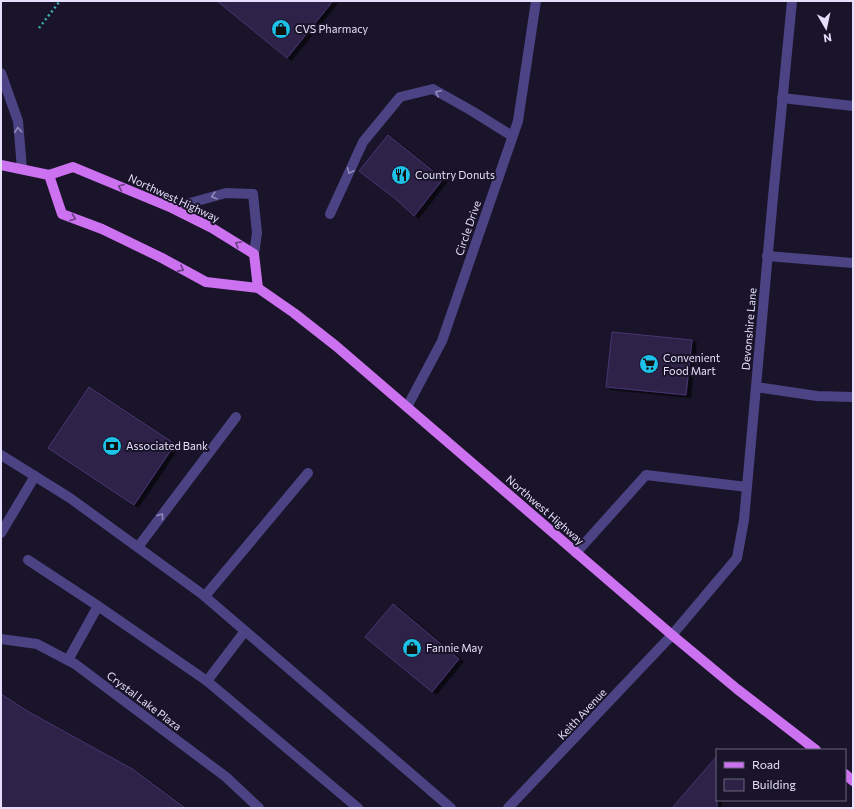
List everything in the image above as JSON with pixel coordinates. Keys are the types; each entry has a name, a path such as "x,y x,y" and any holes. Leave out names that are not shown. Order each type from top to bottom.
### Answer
{"main road":[{"path":"1,165 49,176"},
{"name":"Northwest Highway","path":"254,254 212,228 172,208 73,167 49,176 62,214 102,229 162,258 206,282 258,288 294,313 336,346 672,635 737,689 815,749"},
{"path":"254,254 258,288"}],"street":[{"name":"Circle Drive","path":"407,407 442,341 518,121 536,1"},
{"name":"Devonshire Lane","path":"672,635 737,558 744,520 767,256 792,1"},
{"path":"1,73 18,121 22,169"},
{"path":"330,214 363,142 400,96 433,89 512,136"},
{"path":"782,98 853,106"},
{"path":"172,208 226,193 253,194 257,233 254,254"},
{"path":"767,256 853,263"},
{"path":"756,387 817,396 853,398"},
{"path":"138,547 236,417"},
{"path":"1,455 70,498 205,596 451,808"},
{"path":"205,596 308,473"},
{"path":"576,553 646,474 747,487"},
{"path":"1,533 35,476"},
{"path":"28,560 207,681 358,808"},
{"path":"68,660 98,606"},
{"path":"207,681 245,630"},
{"name":"Keith Avenue","path":"508,808 672,635"},
{"name":"Crystal Lake Plaza","path":"1,639 37,644 68,660 226,777 259,808"}],"path":[{"path":"39,28 60,1"}],"building":[{"name":"CVS Pharmacy","path":"217,1 333,1 287,58"},
{"name":"Country Donuts","path":"388,135 443,179 414,216 398,201 359,171"},
{"name":"Convenient Food Mart","path":"612,332 692,340 686,395 606,387"},
{"name":"Associated Bank","path":"89,387 175,444 134,505 48,448"},
{"name":"Fannie May","path":"393,604 459,659 432,692 365,637"},
{"path":"1,694 29,712 134,770 185,808 1,808"},
{"path":"716,757 717,808 672,808"}],"place":[{"name":"CVS Pharmacy","path":"281,29"},
{"name":"Country Donuts","path":"401,175"},
{"name":"Convenient Food Mart","path":"649,364"},
{"name":"Associated Bank","path":"112,446"},
{"name":"Fannie May","path":"412,648"}]}
